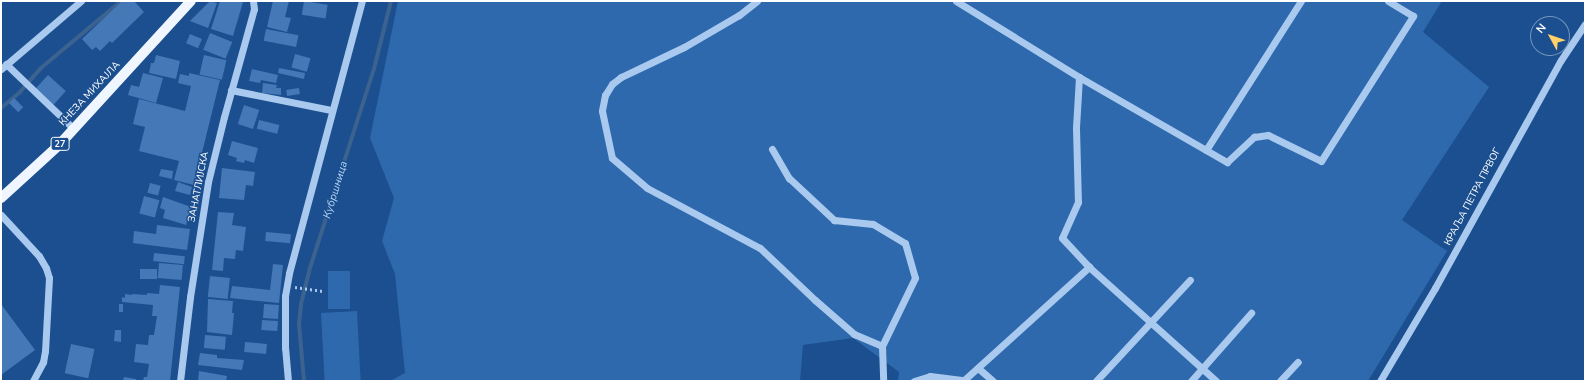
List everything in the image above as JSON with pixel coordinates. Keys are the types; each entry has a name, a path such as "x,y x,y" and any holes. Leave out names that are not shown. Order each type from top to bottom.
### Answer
{"main road":[{"name":"КНЕЗА МИХАЈЛА","path":"1,198 36,168 74,129 191,1"}],"street":[{"path":"74,129 16,75 3,66 82,1"},
{"name":"ЗАНАТЛИЈСКА","path":"180,381 190,297 208,182 231,90 254,9 253,1"},
{"path":"288,381 285,348 285,296 294,250 362,1"},
{"path":"757,1 739,15 684,47 622,77 612,84 605,95 602,111 612,158 646,188 760,248 815,300 854,334 882,346"},
{"path":"956,1 1079,77 1227,162 1254,137 1268,135 1321,161 1413,16 1388,1"},
{"path":"1206,150 1301,1"},
{"name":"КРАЉА ПЕТРА ПРВОГ","path":"1380,381 1435,288 1557,66 1585,24"},
{"path":"1079,77 1076,128 1078,202 1062,238 1089,267 1216,381"},
{"path":"231,90 332,110"},
{"path":"772,149 789,178 834,220 873,224 905,243 914,278 882,346 883,381"},
{"path":"1,215 39,256 46,268 49,278 45,351 43,362 33,381"},
{"path":"914,381 930,376 964,380 1089,267"},
{"path":"1096,381 1190,280"},
{"path":"1191,381 1251,313"},
{"path":"1280,381 1298,362"},
{"path":"978,368 993,381"}],"path":[{"path":"295,287 323,291"}],"shaded area":[{"path":"398,1 1442,1 1423,32 1489,87 1402,220 1447,251 1368,381 898,381 899,372 853,338 803,345 800,381 390,381 405,373 395,274 382,241 394,198 370,138"},
{"path":"328,271 350,271 350,309 328,309"},
{"path":"357,311 361,381 325,381 321,313"}],"building":[{"path":"122,1 134,1 144,12 112,43 110,41 100,51 96,47 92,50 82,39"},
{"path":"210,1 217,3 208,28 190,21"},
{"path":"220,1 243,2 233,36 211,29"},
{"path":"273,1 289,1 285,17 291,18 287,32 267,27"},
{"path":"304,1 328,5 326,19 302,15"},
{"path":"266,29 298,35 296,47 264,41"},
{"path":"210,33 232,42 226,59 203,50"},
{"path":"190,34 202,39 198,48 186,43"},
{"path":"295,54 310,58 307,72 291,68"},
{"path":"156,55 180,61 176,79 149,73 151,63 154,63"},
{"path":"204,55 226,60 222,80 200,74"},
{"path":"279,68 305,73 304,79 278,73"},
{"path":"252,69 278,75 276,83 261,80 260,83 249,81"},
{"path":"143,73 163,78 156,103 128,95 131,85 139,87"},
{"path":"189,73 220,80 194,185 174,180 179,161 139,151 145,127 133,124 139,99 185,111 191,86 178,83 180,74 189,76"},
{"path":"48,75 66,91 53,105 35,89"},
{"path":"263,83 277,85 276,88 281,88 281,95 262,93"},
{"path":"299,88 300,94 287,96 286,90"},
{"path":"14,98 23,107 18,112 9,103"},
{"path":"244,105 259,110 253,129 238,124"},
{"path":"259,120 279,125 277,134 257,129"},
{"path":"232,141 258,148 254,163 245,160 244,163 236,161 237,158 228,155"},
{"path":"222,168 255,172 253,186 246,185 244,200 219,198"},
{"path":"161,169 173,171 172,179 159,176"},
{"path":"178,182 192,187 190,195 175,191"},
{"path":"150,183 161,186 158,196 147,193"},
{"path":"144,196 159,200 155,218 139,213"},
{"path":"163,197 191,207 186,225 163,218 165,210 160,208"},
{"path":"218,212 234,213 232,225 246,227 243,251 236,250 235,259 224,258 223,271 212,270"},
{"path":"157,225 190,229 187,250 133,243 134,231 156,234"},
{"path":"266,232 291,234 290,243 265,241"},
{"path":"154,253 185,256 184,264 153,261"},
{"path":"159,263 183,265 182,280 158,278"},
{"path":"273,264 283,265 279,303 230,298 232,286 270,290"},
{"path":"140,269 157,269 157,279 140,279"},
{"path":"210,276 230,278 228,299 208,297"},
{"path":"160,285 180,287 170,381 143,381 144,377 147,377 149,364 134,362 136,344 148,345 149,335 154,335 157,316 152,316 153,305 122,302 122,297 125,298 125,294 159,294"},
{"path":"208,299 233,301 232,313 234,313 232,335 207,332"},
{"path":"1,304 35,350 1,375"},
{"path":"119,304 123,304 123,312 119,312"},
{"path":"264,304 279,305 278,319 263,318"},
{"path":"262,320 278,321 277,331 261,330"},
{"path":"115,330 121,330 121,342 114,341"},
{"path":"205,335 226,337 225,350 204,348"},
{"path":"245,342 267,344 266,354 244,352"},
{"path":"71,344 94,349 88,378 65,373"},
{"path":"200,353 217,355 217,358 244,360 242,370 198,365"},
{"path":"199,371 227,376 226,381 198,381"},
{"path":"124,377 136,379 136,381 123,381"}],"waterway":[{"path":"1,108 20,92 41,68 121,1"},
{"name":"Кубршница","path":"304,381 299,324 301,304 310,268 374,69 391,1"}]}
